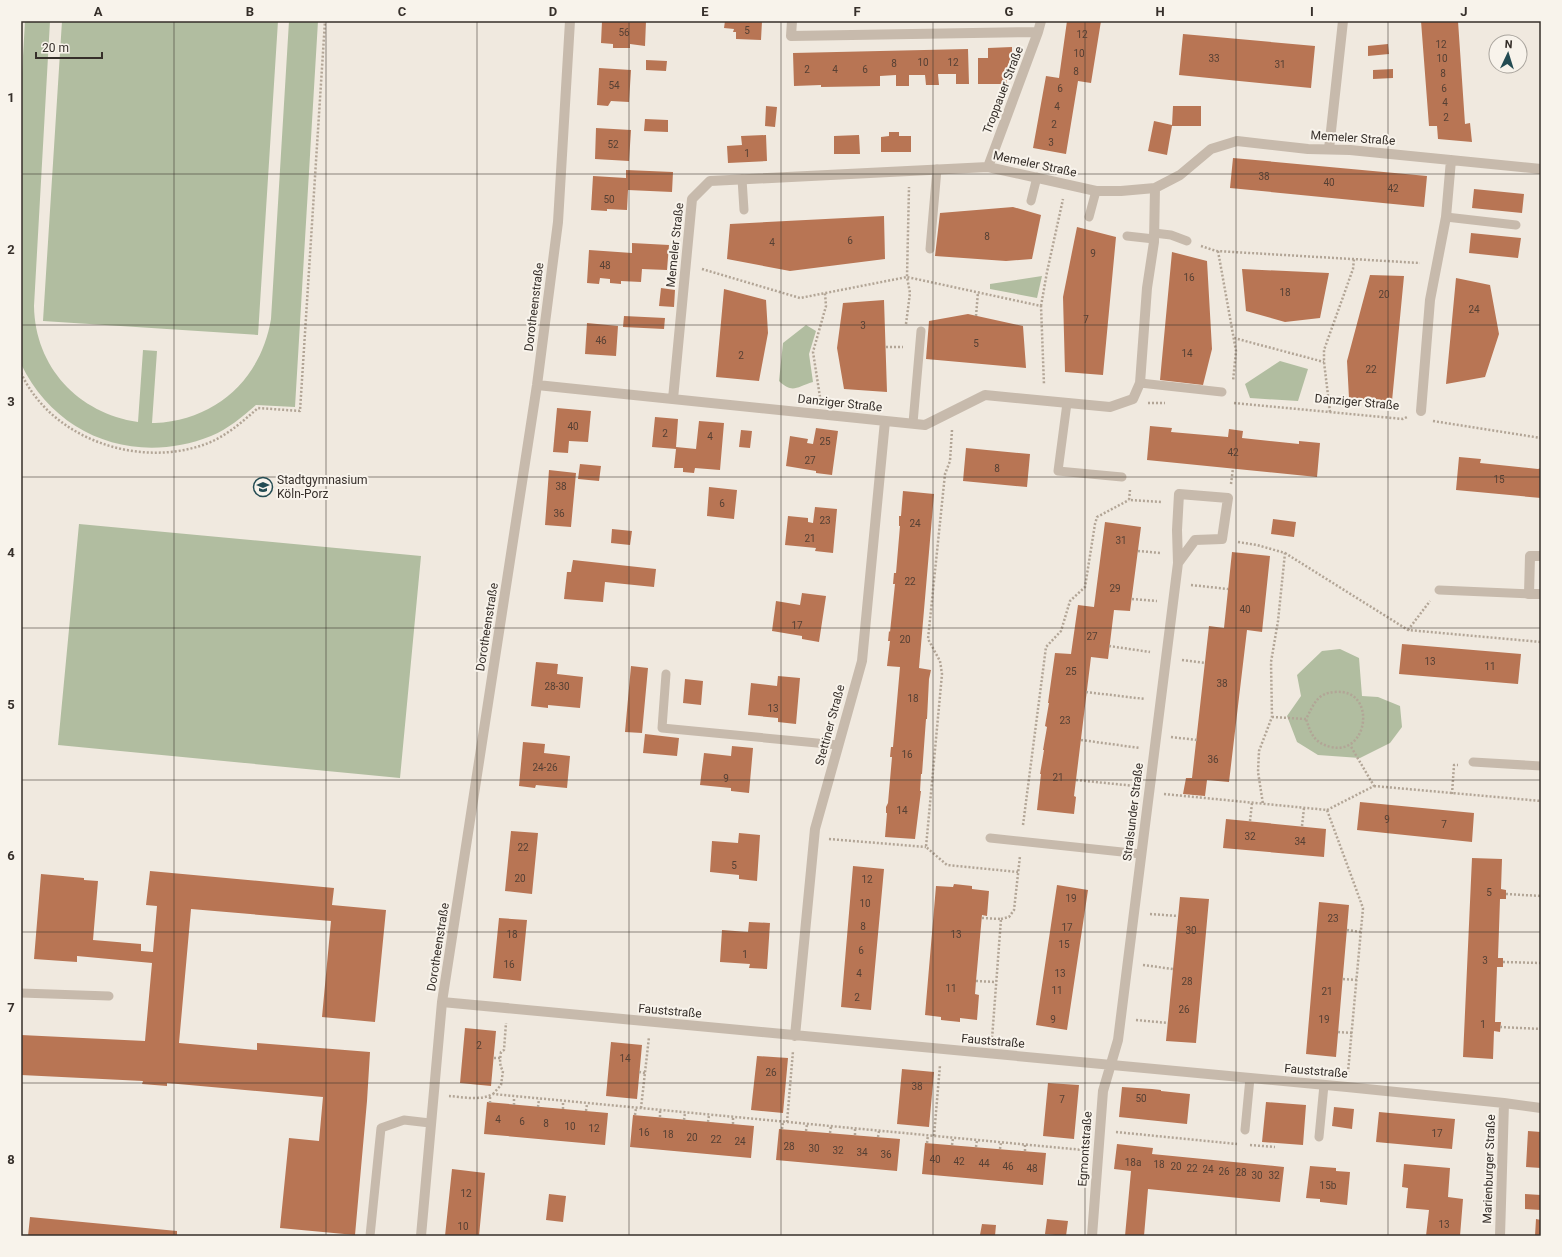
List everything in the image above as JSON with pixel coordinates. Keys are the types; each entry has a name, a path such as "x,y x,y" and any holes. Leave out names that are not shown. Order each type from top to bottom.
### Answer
{"street":[{"name":"Dorotheenstraße","path":"421,1236 442,1002 537,385 558,222 570,21"},
{"path":"792,21 791,36 1038,32"},
{"name":"Troppauer Straße","path":"988,167 1038,32 1040,21"},
{"path":"1329,149 1343,21"},
{"name":"Memeler Straße","path":"674,399 692,199 710,181 988,167 1096,191 1121,191 1155,188 1180,175 1210,149 1237,141 1308,148 1350,150 1541,169"},
{"path":"1421,411 1430,300 1446,217 1451,160"},
{"path":"1133,399 1140,383 1147,288 1154,236 1155,188"},
{"name":"Danziger Straße","path":"537,385 924,425 985,395 1110,407 1133,399"},
{"name":"Stettiner Straße","path":"795,1036 815,829 862,661 885,421"},
{"path":"1178,559 1195,540 1222,539 1228,498 1179,494 1179,503"},
{"name":"Stralsunder Straße","path":"1111,1065 1118,1040 1121,1019 1176,583 1179,503"},
{"path":"1541,556 1530,556 1529,594 1541,594"},
{"name":"Fauststraße","path":"442,1002 1347,1087 1541,1108"},
{"name":"Egmontstraße","path":"1092,1236 1103,1091 1111,1065"},
{"name":"Marienburger Straße","path":"1500,1236 1504,1103"}],"lane":[{"path":"930,249 937,169"},
{"path":"1031,201 1037,177"},
{"path":"742,179 744,210"},
{"path":"1089,217 1096,191"},
{"path":"1446,217 1516,225"},
{"path":"1127,236 1171,235 1187,241"},
{"path":"913,423 921,331"},
{"path":"1140,383 1222,392"},
{"path":"1067,403 1058,471 1122,478"},
{"path":"1439,590 1529,594"},
{"path":"666,674 662,728 838,745"},
{"path":"1473,762 1541,766"},
{"path":"990,838 1141,854"},
{"path":"21,993 109,996"},
{"path":"1245,1130 1250,1078"},
{"path":"1319,1137 1324,1085"},
{"path":"370,1236 381,1128 404,1120 430,1123"}],"path":[{"path":"21,373 38,398 64,425 109,446 129,450 167,452 187,449 203,445 223,436 258,408 300,410 325,21"},
{"path":"905,331 910,293 907,277 910,171"},
{"path":"1044,401 1042,306 1047,272 1066,184"},
{"path":"1187,241 1218,251 1437,264"},
{"path":"1218,251 1236,351 1232,388"},
{"path":"1330,412 1324,350 1353,269 1354,259"},
{"path":"686,265 800,298 907,277 1042,306"},
{"path":"976,316 978,292"},
{"path":"819,414 820,397 813,352 826,306 825,293"},
{"path":"1234,338 1324,362"},
{"path":"886,347 903,347 902,353"},
{"path":"1133,399 1152,404 1167,403"},
{"name":"Danziger Straße","path":"1230,402 1403,419 1421,411"},
{"path":"926,847 942,674 940,661 928,639 945,474 950,461 953,411"},
{"path":"1421,411 1434,422 1541,438"},
{"path":"1122,478 1130,486 1129,500"},
{"path":"982,918 1001,919 1009,917 1014,910 1021,841 1046,647 1061,631 1070,601 1085,587 1097,517 1129,500 1179,503"},
{"path":"1222,539 1257,545 1285,553 1408,630 1541,642"},
{"path":"1138,551 1178,559"},
{"path":"1263,804 1258,772 1259,750 1272,717 1271,662 1278,621 1285,553"},
{"path":"1176,583 1228,589"},
{"path":"1408,630 1439,590"},
{"path":"1132,599 1173,603"},
{"path":"1109,646 1205,663"},
{"path":"1341,691 1356,698 1362,708 1364,721 1360,733 1350,745 1336,748 1324,746 1312,737 1306,719 1317,699 1330,692 1341,691"},
{"path":"1086,692 1160,701"},
{"path":"1272,717 1306,719"},
{"path":"1156,734 1196,740"},
{"path":"1081,740 1154,750"},
{"path":"1350,745 1374,786"},
{"path":"1452,794 1454,764 1469,766 1473,762"},
{"path":"1076,780 1252,803 1327,810 1374,786 1541,801"},
{"path":"1250,822 1252,803"},
{"path":"1302,826 1304,808"},
{"path":"1327,810 1363,908 1347,1087"},
{"path":"815,838 926,847 947,865 1018,872"},
{"path":"1506,894 1541,896"},
{"path":"1134,913 1178,916"},
{"path":"991,1054 1001,919"},
{"path":"1347,930 1361,932"},
{"path":"1503,962 1541,964"},
{"path":"1128,964 1173,969"},
{"path":"1343,979 1356,980"},
{"path":"976,981 996,982"},
{"path":"490,1103 491,1095 501,1085 503,1071 500,1067 500,1058 501,1052 504,1050 507,1008"},
{"path":"1121,1019 1168,1022"},
{"path":"641,1108 650,1022"},
{"path":"1500,1027 1541,1029"},
{"path":"1338,1032 1352,1033"},
{"path":"788,1122 795,1036"},
{"path":"934,1136 941,1049"},
{"path":"494,1058 500,1058"},
{"path":"639,1072 645,1073"},
{"path":"785,1086 790,1086"},
{"path":"433,1095 474,1098 491,1095 563,1101 1098,1151"},
{"path":"514,1097 514,1105"},
{"path":"538,1107 539,1099"},
{"path":"931,1100 937,1100"},
{"path":"563,1101 563,1109"},
{"path":"586,1111 587,1104"},
{"path":"635,1115 636,1108"},
{"path":"660,1110 660,1118"},
{"path":"684,1120 685,1113"},
{"path":"708,1122 709,1115"},
{"path":"733,1117 733,1124"},
{"path":"782,1129 783,1122"},
{"path":"806,1124 806,1131"},
{"path":"830,1133 831,1126"},
{"path":"854,1136 855,1128"},
{"path":"1100,1130 1275,1147"},
{"path":"878,1138 879,1131"},
{"path":"928,1136 928,1143"},
{"path":"952,1145 953,1138"},
{"path":"976,1147 977,1140"},
{"path":"1000,1149 1001,1142"},
{"path":"1025,1144 1025,1151"}],"green space":[{"path":"25,21 50,21 34,306 36,328 42,349 64,384 79,397 97,409 116,417 138,422 143,350 157,351 152,423 155,423 177,420 197,414 216,405 232,392 246,377 257,360 266,341 271,319 289,21 318,21 295,407 256,405 229,426 211,436 183,445 155,448 127,446 101,439 77,427 55,410 36,389 21,364 21,91"},
{"path":"62,21 278,21 258,335 43,321"},
{"path":"1042,276 1037,298 990,289 990,284"},
{"path":"806,325 816,331 809,354 813,382 791,388 779,381 783,343"},
{"path":"1280,361 1308,369 1298,401 1250,398 1245,384"},
{"path":"79,524 421,556 400,778 58,745"},
{"path":"1340,649 1359,658 1362,696 1378,697 1400,706 1402,727 1390,743 1360,758 1318,755 1297,742 1287,716 1301,696 1297,675 1322,651"}],"building":[{"path":"602,21 646,21 645,46 630,44 630,48 613,48 613,44 601,43"},
{"path":"725,21 762,21 761,40 736,39 736,32 733,32 734,29 724,28"},
{"path":"1067,21 1101,21 1091,83 1078,81 1066,154 1033,148 1046,76 1059,78"},
{"path":"1421,21 1458,21 1465,124 1470,123 1472,142 1438,139 1437,126 1429,126"},
{"path":"1183,34 1315,46 1311,88 1179,75"},
{"path":"1388,44 1389,54 1368,56 1368,46"},
{"path":"1012,47 1012,72 1006,73 1007,84 978,84 978,58 988,58 988,48"},
{"path":"968,49 969,84 956,84 956,74 938,74 939,85 926,85 925,75 909,75 909,86 896,86 896,75 880,76 880,86 794,86 793,53"},
{"path":"646,60 667,61 666,71 646,70"},
{"path":"599,68 631,70 629,102 611,101 608,106 597,105"},
{"path":"1393,69 1393,78 1373,79 1373,70"},
{"path":"766,106 777,107 775,127 765,126"},
{"path":"1173,106 1201,106 1201,126 1172,126 1167,155 1148,151 1154,121 1172,125"},
{"path":"645,119 668,120 668,132 644,131"},
{"path":"596,128 631,130 629,161 595,159"},
{"path":"889,132 899,132 899,136 911,136 911,152 881,152 881,137 889,136"},
{"path":"766,135 767,161 728,163 727,146 742,145 741,136"},
{"path":"859,135 860,154 834,154 834,136"},
{"path":"1233,158 1427,176 1424,207 1230,188"},
{"path":"626,170 673,172 672,192 628,190 627,210 591,210 593,176 626,178"},
{"path":"1474,189 1524,194 1522,213 1472,208"},
{"path":"1013,207 1041,215 1032,259 1006,261 935,256 940,213"},
{"path":"884,216 885,259 790,271 727,259 730,224"},
{"path":"1077,227 1116,237 1103,375 1065,372 1063,297"},
{"path":"1471,233 1521,238 1518,258 1469,253"},
{"path":"632,243 669,245 667,270 642,269 641,282 621,281 621,284 610,283 610,279 600,278 599,284 587,283 589,250 632,253"},
{"path":"1172,252 1207,261 1212,349 1203,385 1160,380"},
{"path":"1242,269 1329,273 1320,318 1285,322 1246,311"},
{"path":"1370,275 1404,276 1392,401 1349,398 1347,361"},
{"path":"1456,278 1490,285 1499,334 1485,377 1446,384"},
{"path":"661,288 675,290 674,307 659,306"},
{"path":"724,289 766,300 768,333 759,381 716,377"},
{"path":"884,300 887,392 844,389 837,348 843,303"},
{"path":"968,314 1023,326 1026,368 926,359 929,321"},
{"path":"624,316 665,318 664,329 623,327"},
{"path":"587,323 618,326 616,356 585,354"},
{"path":"557,408 591,411 588,442 569,441 568,453 553,452"},
{"path":"655,417 678,419 676,447 696,449 699,421 724,423 720,470 695,468 694,473 683,472 683,468 674,468 676,449 652,447"},
{"path":"1150,426 1172,428 1171,432 1228,437 1229,429 1243,431 1242,438 1299,444 1299,441 1320,443 1317,477 1147,460"},
{"path":"816,428 838,431 832,475 786,466 790,436 808,439 807,443 813,444"},
{"path":"741,430 752,431 750,448 739,447"},
{"path":"966,448 1030,454 1027,487 963,481"},
{"path":"1459,457 1481,459 1480,463 1538,469 1541,468 1541,498 1456,490"},
{"path":"580,464 601,466 599,481 578,479"},
{"path":"549,470 576,473 571,527 545,525"},
{"path":"709,487 737,490 734,519 707,516"},
{"path":"903,491 934,494 919,668 931,670 921,774 921,791 915,839 885,837 886,807 888,803 892,757 890,757 891,747 893,747 900,667 887,666 890,641 888,641 895,584 893,584 894,573 896,573 900,526 899,516 901,516"},
{"path":"815,507 837,509 833,553 815,551 816,548 785,545 788,516 808,518 808,522 813,523"},
{"path":"1273,519 1296,522 1294,537 1271,534"},
{"path":"1105,522 1141,527 1130,611 1114,610 1108,659 1091,657 1074,796 1076,797 1074,814 1037,810 1040,774 1047,727 1045,726 1055,653 1071,654 1078,605 1094,607"},
{"path":"612,529 632,531 630,545 611,543"},
{"path":"1232,552 1270,556 1262,632 1247,630 1229,782 1207,780 1205,796 1183,794 1186,778 1192,778 1209,626 1224,628"},
{"path":"573,560 656,569 654,587 605,582 603,602 564,599 567,572 571,572"},
{"path":"802,593 826,596 819,642 802,639 802,636 772,631 776,601 800,605"},
{"path":"1402,644 1521,654 1518,684 1399,674"},
{"path":"536,662 558,664 557,674 583,677 580,708 548,705 548,708 531,706"},
{"path":"631,666 648,668 642,733 625,732"},
{"path":"778,676 800,678 796,724 778,722 778,718 748,715 751,683 777,686"},
{"path":"685,679 703,681 701,705 683,703"},
{"path":"645,734 679,738 677,756 643,753"},
{"path":"523,742 545,744 544,753 570,756 567,788 536,785 535,788 519,786"},
{"path":"732,746 753,748 749,793 731,791 731,788 700,785 704,753 731,756"},
{"path":"1360,802 1474,813 1472,842 1357,830"},
{"path":"1226,819 1326,829 1324,857 1223,848"},
{"path":"511,831 538,833 532,894 505,891"},
{"path":"739,833 760,835 757,881 739,879 739,875 710,872 712,841 738,843"},
{"path":"1472,858 1502,859 1501,889 1506,890 1506,899 1500,899 1498,958 1503,958 1503,967 1497,967 1495,1022 1501,1022 1500,1032 1494,1031 1493,1059 1463,1057"},
{"path":"853,866 884,869 871,1010 841,1007"},
{"path":"150,871 334,888 332,905 386,910 375,1022 322,1017 331,921 191,909 179,1043 257,1050 257,1043 370,1052 355,1235 280,1228 289,1138 319,1141 323,1097 167,1083 167,1086 142,1084 143,1081 21,1075 21,1035 145,1041 152,963 77,956 77,962 34,959 41,874 84,878 84,880 98,881 93,940 141,944 141,951 153,952 157,906 146,905"},
{"path":"954,884 972,886 972,889 989,891 987,916 982,915 975,994 979,995 977,1020 960,1018 960,1022 941,1020 941,1017 925,1015 936,886 953,887"},
{"path":"1057,885 1088,890 1067,1030 1036,1025"},
{"path":"1180,897 1209,899 1196,1043 1166,1041"},
{"path":"1319,902 1349,905 1336,1057 1306,1054"},
{"path":"499,918 527,920 521,981 493,978"},
{"path":"749,922 770,923 767,969 749,968 750,964 720,962 722,930 748,932"},
{"path":"465,1028 496,1031 491,1086 460,1083"},
{"path":"611,1042 642,1045 637,1099 606,1096"},
{"path":"757,1056 788,1058 783,1113 751,1110"},
{"path":"902,1069 934,1072 929,1127 897,1124"},
{"path":"1048,1083 1079,1085 1074,1139 1043,1136"},
{"path":"1122,1087 1190,1094 1187,1124 1119,1117"},
{"path":"487,1102 608,1113 605,1145 484,1134"},
{"path":"1266,1102 1306,1105 1303,1145 1262,1142"},
{"path":"1334,1107 1354,1109 1352,1129 1332,1126"},
{"path":"1379,1112 1455,1119 1452,1149 1376,1142"},
{"path":"633,1115 754,1126 751,1158 630,1147"},
{"path":"779,1129 900,1139 897,1171 776,1160"},
{"path":"1528,1131 1541,1132 1541,1168 1526,1167"},
{"path":"925,1143 1046,1153 1043,1185 922,1174"},
{"path":"1117,1144 1153,1148 1152,1154 1284,1167 1280,1202 1148,1189 1144,1236 1125,1236 1131,1171 1114,1169"},
{"path":"1404,1164 1450,1168 1448,1197 1463,1199 1460,1236 1426,1236 1429,1210 1406,1208 1408,1188 1402,1187"},
{"path":"1310,1166 1336,1168 1336,1171 1350,1172 1347,1205 1320,1202 1320,1199 1306,1198"},
{"path":"452,1169 485,1173 479,1236 445,1236"},
{"path":"549,1194 566,1196 563,1222 546,1220"},
{"path":"1525,1194 1541,1195 1541,1210 1525,1209"},
{"path":"30,1217 177,1231 177,1236 28,1236"},
{"path":"1047,1219 1068,1221 1066,1236 1045,1234"},
{"path":"1536,1219 1541,1220 1541,1236 1535,1236"},
{"path":"982,1224 996,1225 995,1236 980,1235"}],"place":[{"name":"Stadtgymnasium Köln-Porz","path":"263,487"}]}
